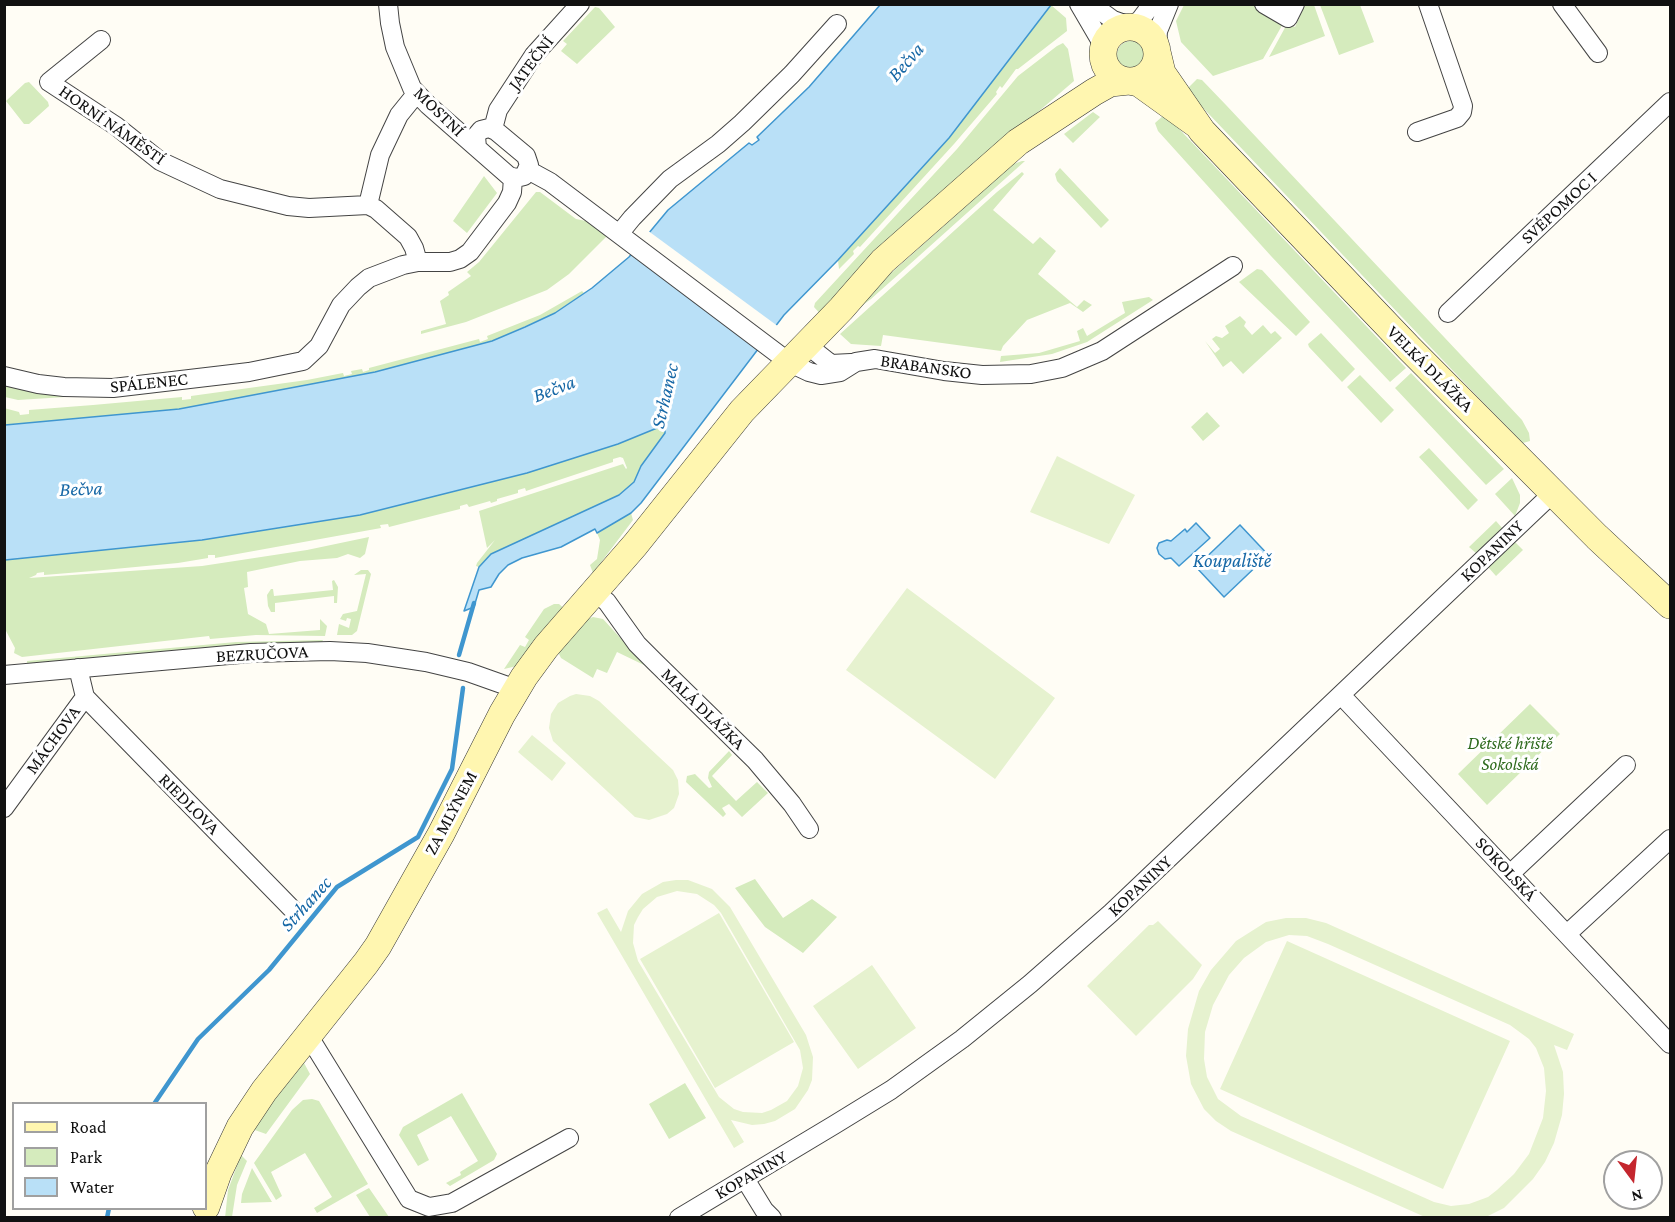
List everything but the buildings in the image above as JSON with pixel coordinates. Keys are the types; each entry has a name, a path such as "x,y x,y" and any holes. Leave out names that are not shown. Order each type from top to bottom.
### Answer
{"street":[{"name":"MOSTNÍ","path":"388,4 395,47 408,81 416,94 477,148 520,174 550,182 619,234 784,350"},
{"name":"JATEČNÍ","path":"493,129 498,110 534,55 580,4"},
{"path":"1079,4 1100,40 1104,63 1109,72 1118,79 1129,81"},
{"path":"1091,4 1113,20 1144,30 1150,35 1157,50"},
{"path":"595,592 742,411 784,350 1022,139 1054,104 1092,73 1100,61 1104,45 1111,34 1140,21 1152,4"},
{"path":"1022,139 1105,85 1140,79 1150,73 1156,63 1158,31 1169,4"},
{"path":"1264,4 1292,11"},
{"path":"1417,132 1457,118 1463,106 1428,4"},
{"path":"1562,4 1598,53"},
{"path":"619,234 670,179 718,144 742,123 792,74 837,24"},
{"name":"HORNÍ NÁMĚSTÍ","path":"101,40 49,82 116,126 160,161 220,189 288,206 309,208 368,205"},
{"name":"VELKÁ DLÁŽKA","path":"1157,50 1162,73 1196,124 1408,348 1553,493 1671,605"},
{"name":"VELKÁ DLÁŽKA","path":"1129,81 1144,86 1196,124"},
{"path":"416,94 399,115 380,155 368,205 383,213 408,237 418,262 450,262 470,252 507,203 520,174"},
{"name":"SVÉPOMOC I","path":"1448,313 1671,102"},
{"name":"MOSTNÍ","path":"477,148 475,140 478,132 485,128 493,129 526,156 530,165 520,174"},
{"name":"SPÁLENEC","path":"4,375 38,384 64,387 113,387 249,372 294,364 309,357 319,346 341,305 358,287 369,278 387,270 418,262"},
{"name":"BRABANSKO","path":"784,350 815,374 827,375 840,372 856,362 875,359 944,371 991,376 1031,374 1062,368 1102,351 1233,266"},
{"path":"784,350 831,364 856,362"},
{"name":"KOPANINY","path":"679,1218 891,1089 1000,1009 1111,913 1553,493"},
{"name":"ZA MLÝNEM","path":"207,1208 240,1127 264,1091 378,946 441,834 516,689 538,657 595,592"},
{"name":"MALÁ DLÁŽKA","path":"595,592 606,602 655,662 755,760 781,790 808,829"},
{"name":"BEZRUČOVA","path":"4,675 250,652 330,651 367,653 426,662 468,672 516,689"},
{"name":"MÁCHOVA","path":"4,808 85,697 78,668"},
{"name":"SOKOLSKÁ","path":"1341,695 1671,1044"},
{"name":"RIEDLOVA","path":"85,697 294,911"},
{"path":"1510,874 1626,765"},
{"path":"1567,934 1671,839"},
{"path":"309,1035 409,1199 429,1207 452,1203 569,1138"},
{"path":"745,1179 764,1210 772,1218"}],"green space":[{"path":"1251,4 1284,22 1263,59 1213,76 1181,42 1176,21 1184,5"},
{"path":"1051,5 1066,18 1067,31 1016,69 954,144 860,247 858,246 853,251 854,254 839,269 838,260 949,138"},
{"path":"1305,5 1314,5 1325,36 1269,57 1287,24 1295,27"},
{"path":"1320,5 1360,5 1374,42 1339,55"},
{"path":"595,7 599,8 615,27 577,64 561,51 567,44 563,41"},
{"path":"1131,41 1141,45 1145,55 1141,65 1131,69 1121,65 1117,55 1121,45"},
{"path":"1063,43 1068,49 1074,81 995,149 823,317 814,307 815,303 957,149 1018,76"},
{"path":"1197,79 1202,80 1226,105 1522,420 1529,433 1530,441 1523,443 1186,90"},
{"path":"29,82 49,106 29,124 24,124 6,101"},
{"path":"1093,112 1100,117 1073,143 1064,134"},
{"path":"1165,114 1406,368 1390,382 1271,256 1158,131 1155,123"},
{"path":"1025,161 871,299 846,317 879,284 996,179 999,169"},
{"path":"1060,168 1109,220 1101,228 1057,181 1055,174"},
{"path":"1022,172 1024,174 993,210 1033,244 1040,237 1056,251 1038,274 1077,307 1084,300 1092,305 1083,312 1070,303 1027,320 1001,351 883,335 881,346 851,344 840,334 997,192"},
{"path":"484,176 497,193 467,233 453,221"},
{"path":"536,192 540,192 576,219 586,221 607,236 569,274 547,290 466,322 421,334 421,331 446,324 440,301 449,295 448,292 471,276 467,272 479,262"},
{"path":"1257,269 1262,270 1310,322 1296,336 1239,282"},
{"path":"582,291 584,293 555,313 492,341 375,372 179,409 5,425 4,408 19,412 20,415 29,414 29,410 182,397 182,400 191,399 191,396 343,373 344,376 352,374 351,371 362,369 363,372 369,368 479,339 480,342 488,339 487,336 540,315"},
{"path":"1149,297 1153,300 1087,342 1052,354 1000,362 1001,356 1039,353 1080,341 1077,331 1083,328 1087,336 1125,313 1122,302"},
{"path":"1240,316 1246,322 1244,326 1252,335 1263,325 1271,334 1275,331 1282,338 1243,374 1231,361 1223,367 1205,341 1215,353 1220,349 1212,339 1216,336 1222,338 1229,333 1225,326"},
{"path":"1321,333 1355,369 1342,382 1309,347 1308,344"},
{"path":"1411,373 1504,469 1486,485 1395,388"},
{"path":"1360,375 1394,410 1381,423 1347,387"},
{"path":"5,384 81,396 18,400 5,397"},
{"path":"1207,412 1220,426 1203,441 1191,427"},
{"path":"662,426 665,433 641,466 634,482 619,495 491,554 479,567 476,566 477,563 495,540 487,548 479,511 623,464 626,469 623,458 613,459 613,462 526,491 525,488 518,490 518,493 491,503 490,501 469,507 467,504 460,506 460,509 389,527 388,524 380,525 381,528 215,558 215,555 208,555 208,558 178,563 44,575 44,572 29,578 202,566 307,550 369,537 365,554 360,558 348,554 337,558 300,561 247,572 248,587 244,588 248,614 266,624 269,634 320,630 320,619 327,626 325,636 256,635 210,639 209,636 22,657 14,653 15,648 5,629 4,560 202,540 360,515 527,473 618,444"},
{"path":"1429,448 1478,500 1468,510 1419,457"},
{"path":"1057,456 1135,495 1109,544 1030,512"},
{"path":"1512,478 1520,495 1520,503 1515,516 1495,494"},
{"path":"631,513 633,520 593,573 590,565 597,559 600,540 597,533"},
{"path":"1496,521 1503,529 1477,554 1469,547"},
{"path":"1515,542 1523,550 1496,576 1488,567"},
{"path":"361,570 368,570 371,574 357,631 352,635 337,635 339,624 349,628 351,619 347,618 346,621 340,619 343,614 357,611 366,574 354,575"},
{"path":"334,580 338,587 337,603 334,603 334,596 275,603 275,612 271,612 268,606 267,595 271,589 273,589 274,596 333,590 332,581"},
{"path":"907,588 1055,698 995,779 846,670"},
{"path":"559,604 567,611 517,666 504,669 520,645 525,647 529,640 525,637 544,609"},
{"path":"593,617 603,619 646,666 617,652 607,673 597,669 593,678 561,658 560,651 588,619"},
{"path":"323,640 322,642 27,665 27,661 236,642"},
{"path":"576,694 590,696 599,701 673,770 678,780 679,794 674,808 667,814 649,820 635,817 553,741 549,728 551,714 558,703"},
{"name":"Dětské hřiště Sokolská","path":"1530,704 1560,734 1487,805 1458,774"},
{"path":"532,735 566,763 552,781 518,752"},
{"path":"729,751 732,755 712,776 736,801 757,782 768,793 742,817 729,804 722,808 726,814 723,817 686,782 687,776 695,774 709,788 712,787 708,778 709,772"},
{"path":"755,879 783,918 812,899 837,917 803,953 765,927 735,888"},
{"path":"688,880 712,889 730,907 806,1035 813,1057 812,1080 795,1109 775,1121 764,1124 752,1125 731,1120 744,1142 734,1148 597,913 607,908 621,932 628,911 642,894 663,882","holes":["677,891 697,894 714,905 721,913 800,1050 803,1068 798,1086 787,1101 762,1113 734,1109 719,1097 638,961 633,943 634,925 643,909 657,897"]},
{"path":"719,913 794,1042 715,1088 640,959"},
{"path":"1286,918 1306,918 1326,923 1574,1034 1567,1050 1554,1045 1563,1072 1564,1094 1562,1115 1554,1143 1533,1179 1504,1208 1486,1217 1425,1217 1231,1131 1204,1109 1191,1084 1186,1056 1188,1029 1199,991 1211,970 1236,941 1266,922","holes":["1289,935 1307,936 1510,1025 1529,1039 1536,1048 1544,1068 1546,1091 1543,1118 1529,1154 1514,1174 1488,1197 1469,1204 1451,1206 1434,1202 1241,1116 1218,1099 1207,1077 1204,1059 1205,1032 1213,1005 1229,975 1244,958 1266,942"]},
{"path":"1158,921 1202,965 1193,979 1136,1036 1087,986 1149,925"},
{"path":"1287,941 1510,1041 1443,1189 1220,1089"},
{"path":"872,965 916,1028 858,1069 813,1006"},
{"path":"304,1063 310,1074 266,1134 252,1129 255,1122"},
{"path":"685,1083 706,1118 669,1139 649,1104"},
{"path":"462,1093 497,1154 494,1160 450,1186 446,1183 461,1175 460,1172 478,1161 451,1116 417,1135 429,1160 418,1166 399,1135 403,1127"},
{"path":"303,1100 319,1101 368,1184 317,1213 314,1208 332,1197 305,1153 271,1172 282,1196 276,1200 254,1163 292,1110"},
{"path":"241,1155 247,1161 237,1185 232,1217 225,1218 228,1190"},
{"path":"252,1168 272,1202 241,1203"},
{"path":"369,1188 389,1217 370,1217 356,1195"}],"water":[{"name":"Bečva","path":"880,5 1051,5 949,138 838,260 784,315 631,513 597,533 595,529 561,547 522,558 508,565 491,587 479,590 474,607 464,611 479,567 491,554 619,495 634,482 641,466 665,433 662,426 618,444 527,473 360,515 202,540 5,560 5,425 179,409 375,372 492,341 555,313 592,288 629,257 668,210 749,143 752,145 759,140 757,137 809,87"},
{"path":"1196,523 1210,538 1179,566 1171,558 1165,559 1159,554 1157,548 1159,543 1171,541 1185,529 1187,532"},
{"name":"Koupaliště","path":"1240,525 1273,560 1270,562 1265,558 1224,597 1196,567"}],"pier":[{"path":"647,230 779,327 761,350 628,252"}],"waterway":[{"name":"Strhanec","path":"459,655 474,603"},
{"name":"Strhanec","path":"155,1102 198,1039 269,970 337,887 418,837 452,769 463,688"},
{"name":"Strhanec","path":"107,1218 109,1210"}]}
